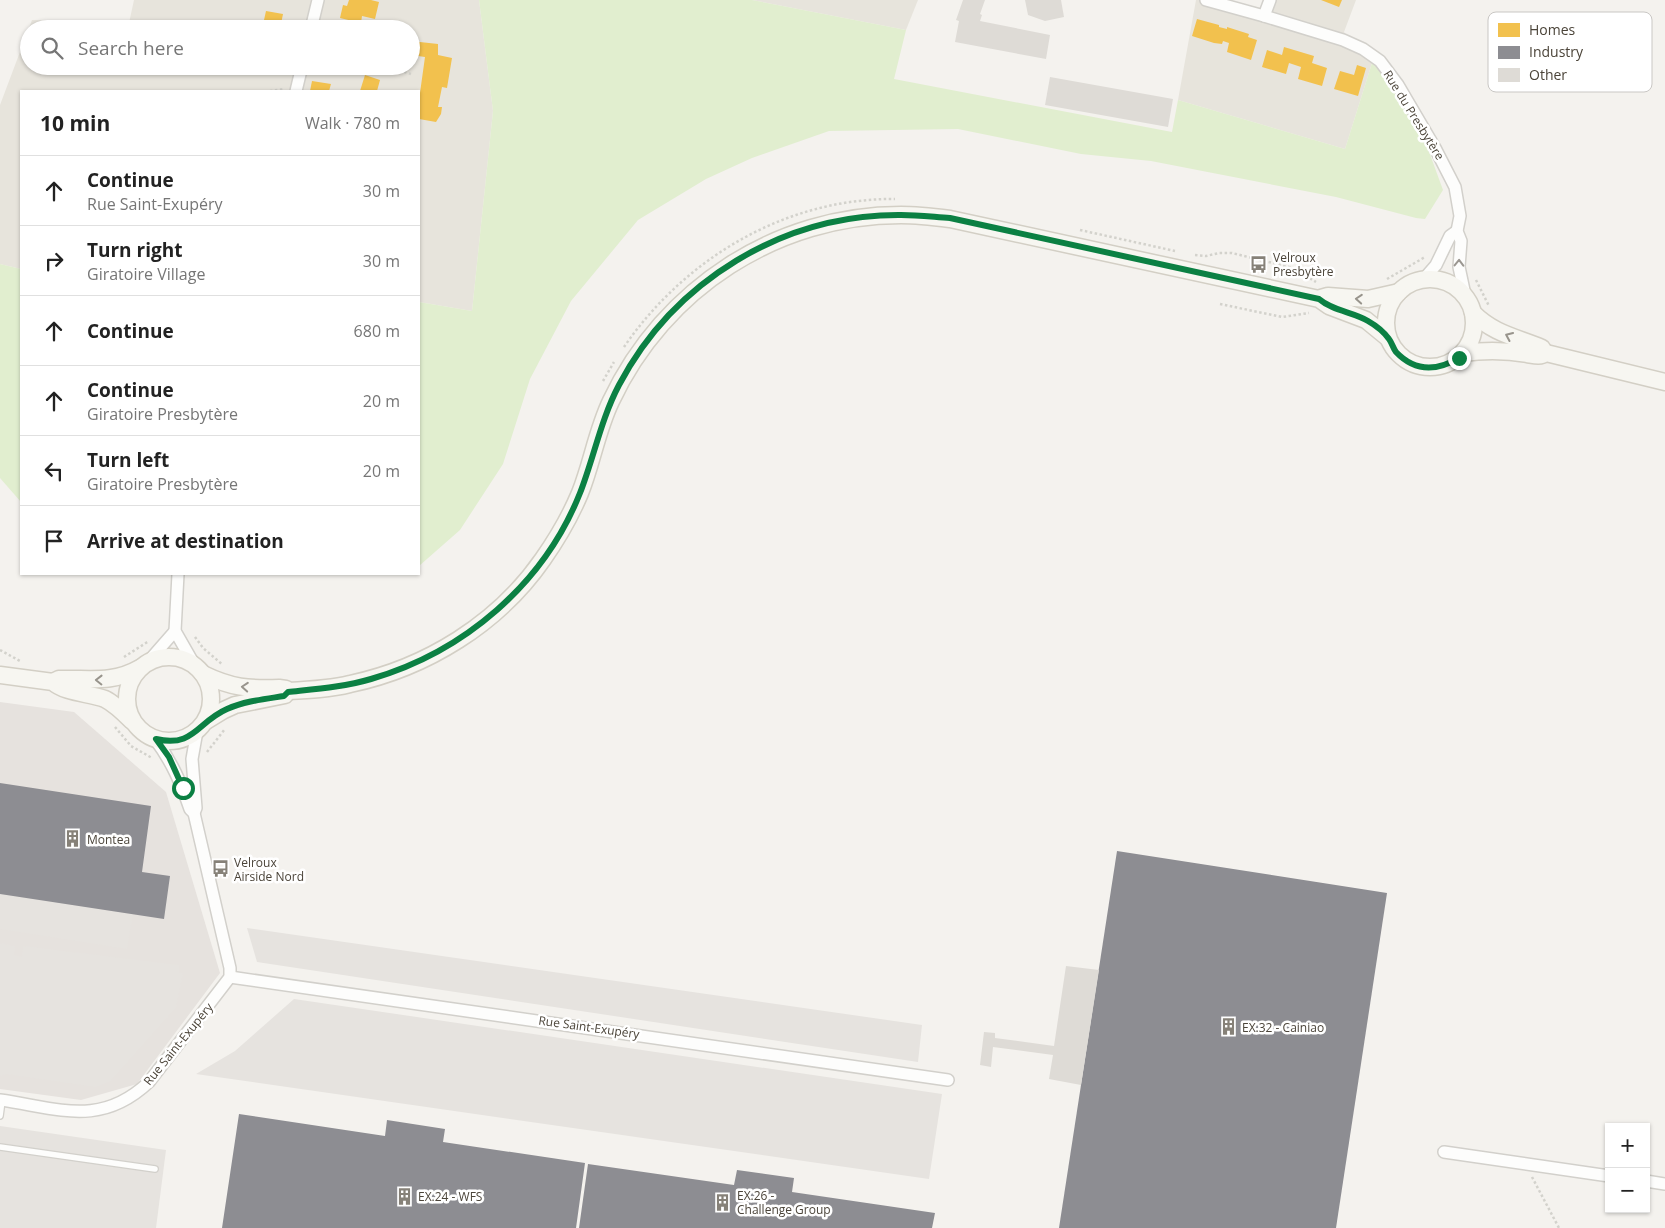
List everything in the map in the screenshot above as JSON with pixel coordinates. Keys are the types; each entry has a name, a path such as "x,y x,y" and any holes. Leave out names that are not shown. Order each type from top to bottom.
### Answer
{"street":[{"path":"313,20 318,0"},
{"name":"Rue du Presbytère","path":"1206,0 1343,40 1362,49 1380,61 1398,85 1456,187 1460,216 1457,231 1461,241 1458,267 1465,295"},
{"path":"1264,16 1270,0"},
{"path":"296,90 300,75"},
{"path":"0,675 54,682 65,689 105,700 125,714 140,730 156,739 174,742 186,738 224,710 235,705 284,696 288,692 347,685 370,680 435,654 497,610 516,592 542,561 580,494 610,403 629,367 652,334 682,301 716,273 759,247 797,232 839,221 878,216 902,214 950,218 1321,292 1328,296 1368,299 1399,292"},
{"path":"1423,280 1436,265 1450,236 1457,231"},
{"path":"1434,279 1456,287 1465,295 1475,320 1474,333 1469,347 1459,358 1447,365 1433,368 1419,366 1406,360 1395,351 1388,338 1386,326 1391,302 1399,292 1406,286 1423,280 1434,279"},
{"path":"1321,292 1329,306 1366,320 1388,338"},
{"path":"1473,313 1492,328 1518,340 1540,347 1546,353 1665,382"},
{"path":"1463,353 1487,350 1540,356 1546,353"},
{"path":"178,575 175,631 209,685 212,696 211,709 202,726 192,759 196,808 194,813 230,968 230,977"},
{"path":"134,723 129,712 127,699 129,687 134,676 175,631"},
{"path":"54,682 59,679 107,680 131,673 158,658 171,657 184,660 220,682 233,686 279,688 286,689 288,692"},
{"path":"156,739 169,757 190,810 194,813"},
{"name":"Rue Saint-Exupéry","path":"1,1100 81,1112 97,1111 125,1100 149,1082 230,977 948,1080"},
{"path":"1444,1152 1605,1175"},
{"path":"1650,1182 1665,1184"}],"lane":[{"path":"0,1116 1,1100"},
{"path":"0,1147 155,1169"}],"path":[{"path":"619,353 637,328 665,296 687,276 728,246 772,224 811,210 859,201 896,199"},
{"path":"1073,229 1179,252"},
{"path":"1385,280 1418,262 1429,252"},
{"path":"1188,254 1206,256 1232,253 1293,268 1309,279 1321,292"},
{"path":"1474,276 1491,309"},
{"path":"1220,304 1282,317 1309,313"},
{"path":"601,385 614,361"},
{"path":"192,634 208,652 229,669"},
{"path":"124,658 150,640"},
{"path":"0,650 20,661 26,662"},
{"path":"111,720 118,733 131,746 158,762"},
{"path":"206,755 212,743 229,724"},
{"path":"1525,1164 1559,1228"}],"shaded area":[{"path":"134,0 479,0 493,111 472,311 420,302 420,90 20,90 20,269 0,264 0,105 20,52 20,75 420,75 420,20 130,20"},
{"path":"752,0 918,0 906,30"},
{"path":"1196,0 1222,0 1263,9 1266,0 1356,0 1344,32 1372,63 1345,149 1178,100"},
{"path":"0,702 74,712 166,792 220,973 137,1084 81,1100 0,1089"},
{"path":"0,894 133,914 127,949 0,929"},
{"path":"247,928 922,1025 918,1062 257,962"},
{"path":"0,943 15,946 14,955 22,957 23,946 179,965 179,973 183,973 176,1008 111,1081 96,1087 6,1074 0,1076"},
{"path":"294,999 942,1094 929,1179 196,1074 235,1051"},
{"path":"0,1126 166,1150 156,1228 0,1228"}],"green space":[{"path":"479,0 752,0 906,30 894,79 1172,132 1178,100 1345,149 1372,63 1381,70 1424,138 1443,190 1425,219 1416,218 1336,197 1151,161 1081,154 958,129 829,131 752,158 706,179 638,220 571,301 530,379 503,464 460,530 420,565 420,302 472,311 493,111"},
{"path":"0,264 20,269 20,501 0,478"}],"building: Homes":[{"path":"349,0 379,2 375,19 362,16 361,20 340,18 343,5 347,6"},
{"path":"1321,0 1342,0 1339,7"},
{"path":"266,11 283,14 282,20 264,20"},
{"path":"1197,19 1219,25 1219,27 1227,29 1227,27 1249,34 1248,37 1257,40 1251,60 1227,52 1229,43 1223,41 1222,44 1214,43 1192,36"},
{"path":"420,42 438,44 438,55 452,58 447,88 442,87 438,107 442,107 441,114 436,122 420,119 420,93 425,57 420,56"},
{"path":"1284,47 1314,56 1312,63 1327,68 1322,86 1298,79 1301,67 1289,63 1286,74 1262,67 1267,50 1282,55"},
{"path":"1357,65 1366,68 1358,96 1334,89 1340,71 1354,75"},
{"path":"365,75 380,80 377,90 360,90"},
{"path":"312,81 331,84 329,90 310,90"}],"building: Industry":[{"name":"Montea","path":"0,783 151,806 142,872 170,876 164,919 0,894"},
{"name":"EX.32 - Cainiao","path":"1117,851 1387,893 1336,1228 1059,1228"},
{"name":"EX.24 - WFS","path":"239,1114 385,1136 387,1120 445,1129 443,1142 585,1163 576,1228 222,1228"},
{"name":"EX.26 - Challenge Group","path":"588,1164 734,1185 737,1170 794,1178 792,1192 935,1213 932,1228 579,1228"}],"building: Other":[{"path":"963,0 985,0 980,14 982,15 980,21 1050,35 1046,59 955,42 959,21 956,20"},
{"path":"1025,0 1061,0 1064,17 1045,21 1028,15"},
{"path":"1050,77 1173,99 1168,127 1045,105"},
{"path":"1066,966 1099,970 1081,1085 1049,1079 1053,1055 993,1047 991,1067 980,1065 984,1032 995,1033 995,1038 1054,1046"}],"place":[{"name":"Velroux Presbytère","path":"1259,264"},
{"name":"Montea","path":"73,839"},
{"name":"Velroux Airside Nord","path":"220,869"},
{"name":"EX.32 - Cainiao","path":"1228,1027"},
{"name":"EX.24 - WFS","path":"404,1196"},
{"name":"EX.26 - Challenge Group","path":"723,1202"}],"route":[{"path":"183,788 169,757 156,739 174,742 186,738 197,731 206,721 235,705 284,696 288,692 347,685 393,672 435,654 470,632 503,605 528,578 555,542 580,494 610,403 629,367 652,334 682,301 716,273 759,247 797,232 848,219 878,216 902,214 950,218 1319,299 1329,306 1373,324 1388,338 1395,351 1406,360 1419,366 1433,368 1447,365 1459,358"}]}
